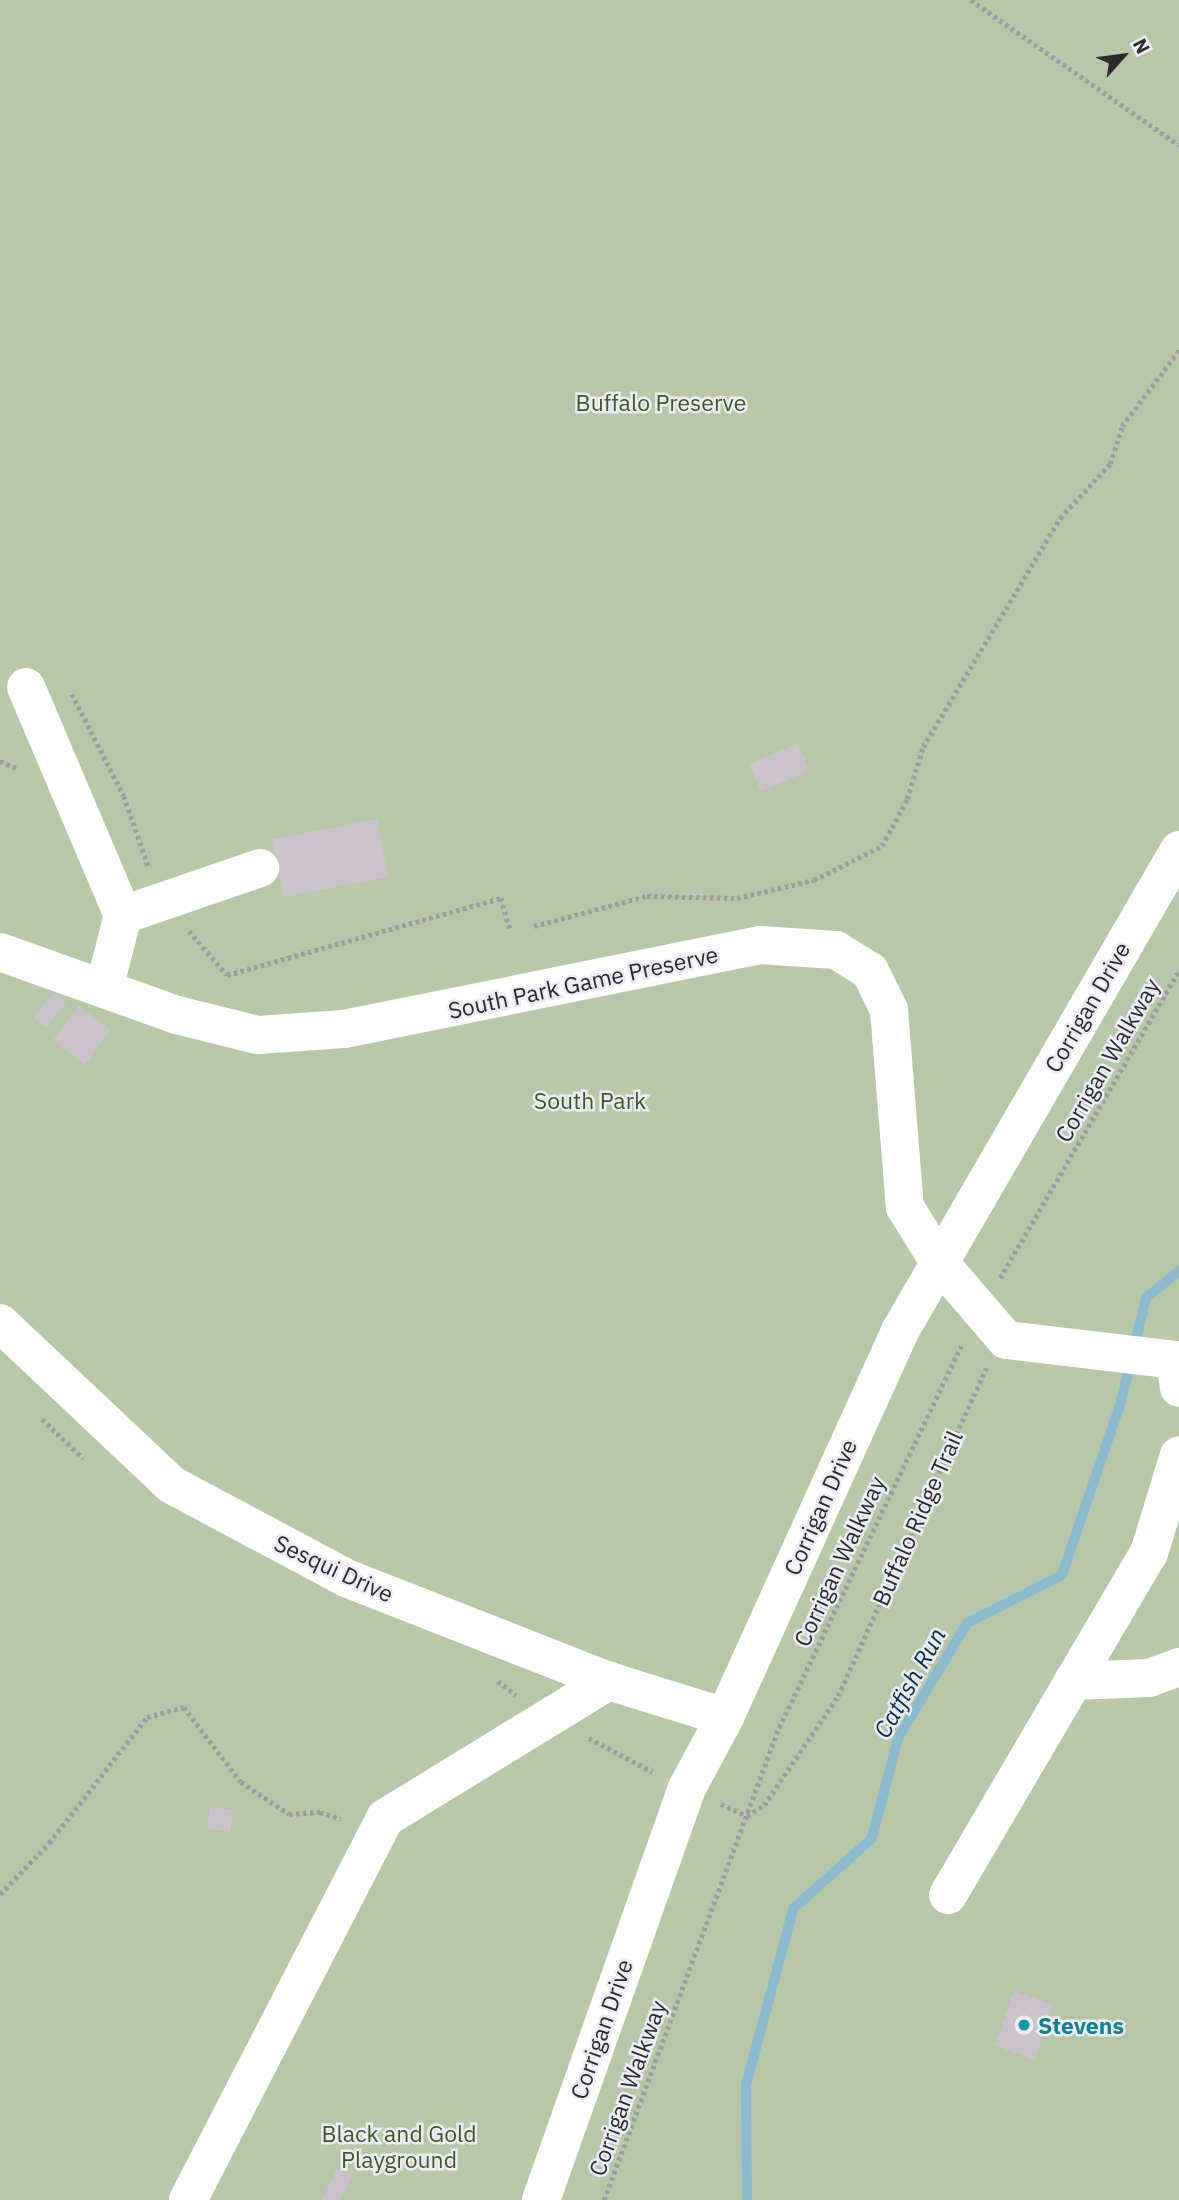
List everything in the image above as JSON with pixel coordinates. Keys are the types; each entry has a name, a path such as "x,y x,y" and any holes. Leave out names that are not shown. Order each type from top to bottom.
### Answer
{"street":[{"path":"26,687 123,915 104,989"},
{"name":"Corrigan Drive","path":"541,2200 687,1788 725,1717 900,1331 1179,850"},
{"path":"123,915 260,869"},
{"name":"South Park Game Preserve","path":"0,952 177,1016 258,1035 344,1029 760,945 836,950 870,971 889,1010 905,1207 939,1262 1006,1340"},
{"name":"Sesqui Drive","path":"0,1323 172,1485 346,1578 609,1681 725,1717"},
{"path":"1006,1340 1175,1360 1179,1388"},
{"path":"948,1895 1149,1553 1179,1455"},
{"path":"1073,1681 1149,1678 1179,1667"},
{"path":"188,2200 385,1818 609,1681"}],"path":[{"path":"971,0 1179,145"},
{"path":"534,926 648,896 737,898 814,880 882,846 907,800 923,747 1060,518 1110,464 1122,426 1179,350"},
{"name":"Corrigan Walkway","path":"604,2200 776,1734 980,1312 1179,971"},
{"name":"Buffalo Ridge Trail","path":"747,1816 764,1805 780,1786 838,1696 984,1372 1006,1340"},
{"path":"0,1894 49,1843 147,1717 184,1707 241,1782 289,1814 320,1812 379,1831"}],"green space":[{"name":"South Park","path":"0,0 1179,0 1179,2200 0,2200"}],"building":[{"path":"798,743 810,771 761,791 749,764"},
{"path":"377,819 388,877 283,897 272,839"},
{"path":"54,993 66,1003 46,1028 33,1018"},
{"path":"79,1006 111,1030 85,1064 53,1040"},
{"path":"210,1807 233,1810 230,1832 207,1829"},
{"name":"Stevens","path":"1014,1991 1054,2005 1035,2060 995,2046"},
{"path":"337,2169 352,2177 341,2200 322,2200"}],"waterway":[{"name":"Catfish Run","path":"747,2200 746,2085 793,1909 872,1838 898,1738 967,1623 1062,1575 1120,1405 1146,1298 1179,1271"}],"place":[{"name":"Stevens","path":"1024,2025"}],"park label":[{"name":"Buffalo Preserve","path":"661,402"},
{"name":"Black and Gold Playground","path":"399,2146"}]}
